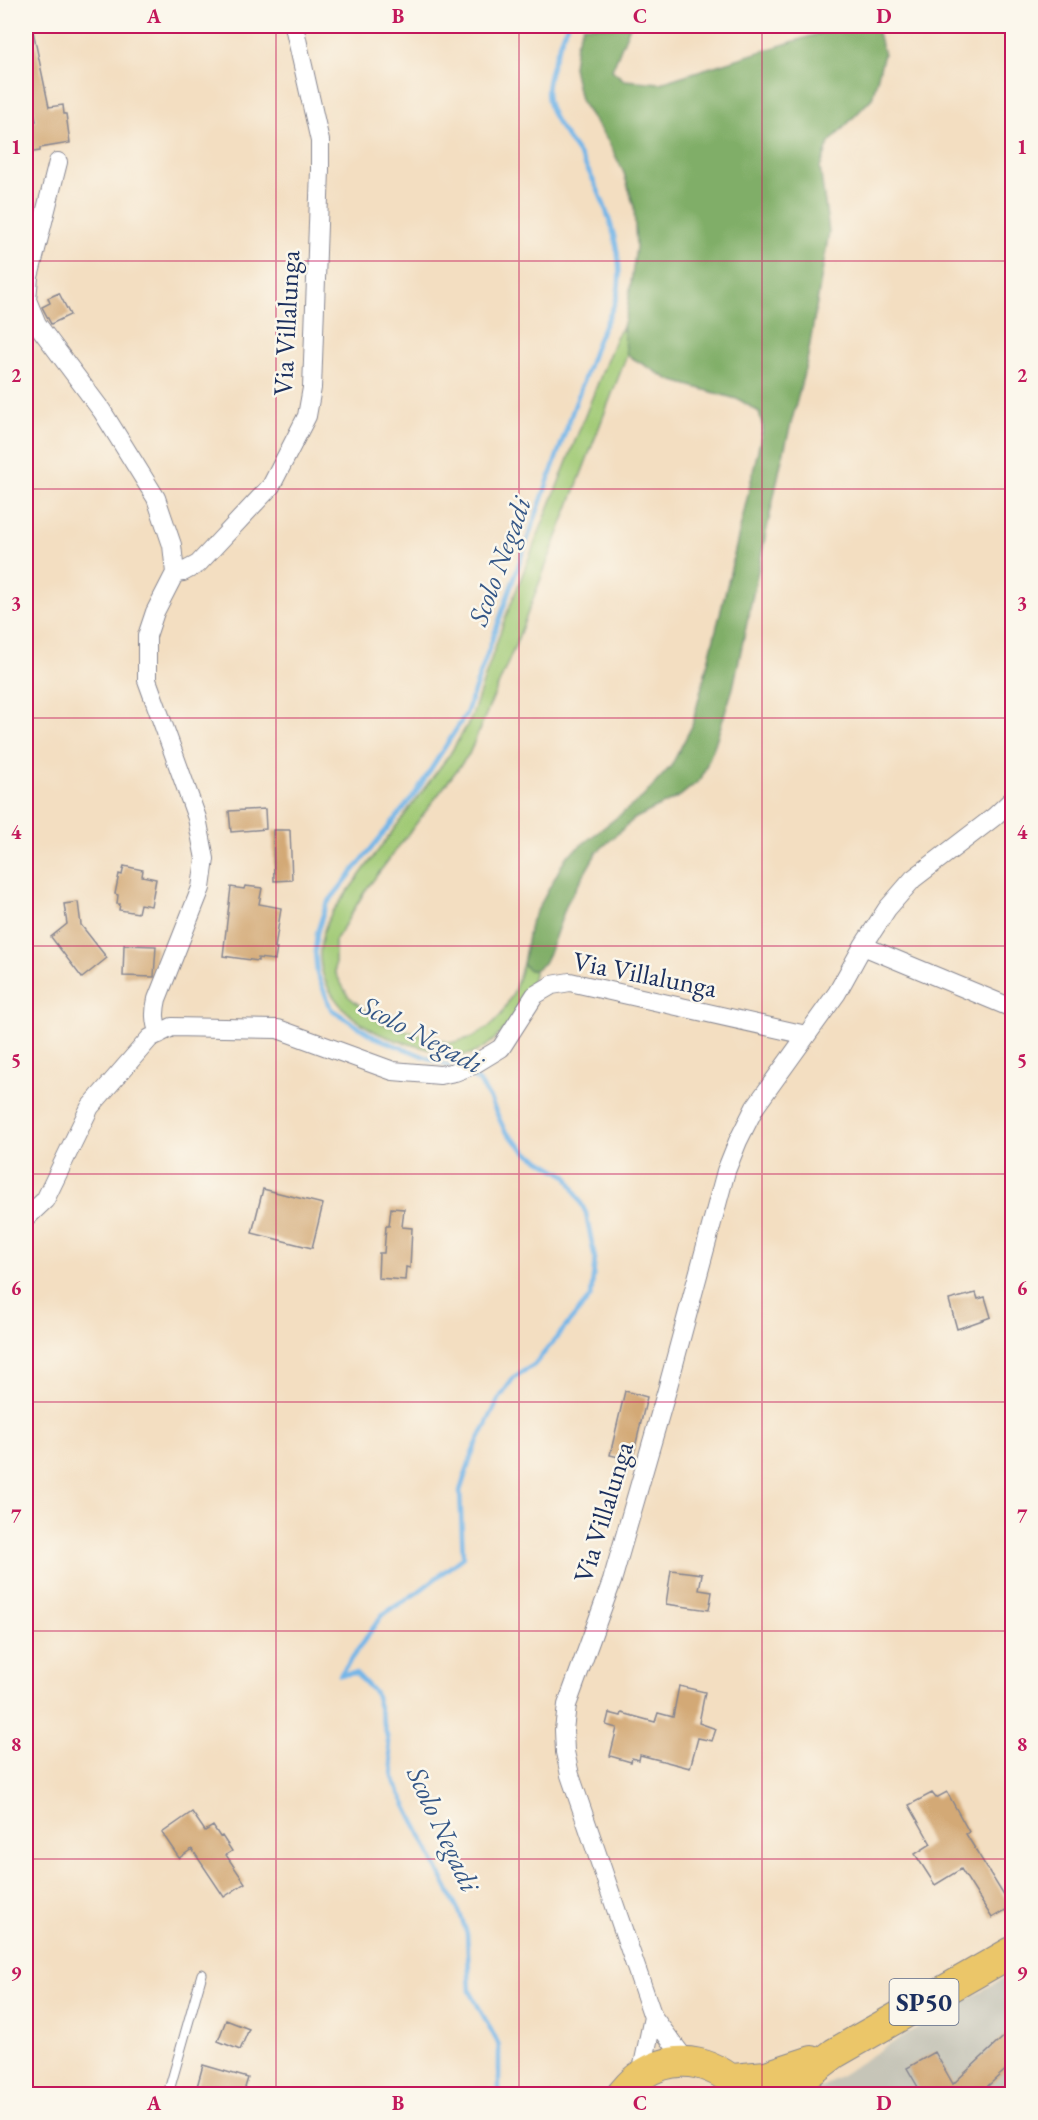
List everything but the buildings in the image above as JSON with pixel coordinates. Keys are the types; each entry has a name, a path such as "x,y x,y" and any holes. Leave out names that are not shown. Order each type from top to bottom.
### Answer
{"main road":[{"name":"SP50","path":"781,2094 835,2053 1012,1952"},
{"name":"SP50","path":"631,2085 663,2064 687,2062 712,2067 739,2087 835,2053"}],"street":[{"name":"Via Villalunga","path":"175,573 183,572 198,564 271,486 307,416 312,388 320,141 294,26"},
{"path":"58,162 29,277 27,300 37,324 102,411 156,498 172,545 175,573 155,612 147,636 147,680 197,818 206,859 201,888 157,999 154,1011 159,1034"},
{"name":"Via Villalunga","path":"653,2017 570,1775 565,1752 564,1730 567,1705 612,1581 667,1390 726,1171 755,1107 837,993 887,909 913,879 994,818 1012,800"},
{"path":"863,946 1012,1008"},
{"name":"Via Villalunga","path":"26,1218 45,1200 90,1107 150,1038 172,1027 278,1029 393,1071 440,1075 473,1065 501,1048 535,995 552,985 570,982 806,1035"},
{"path":"653,2017 687,2062"},
{"path":"631,2085 653,2017"}],"lane":[{"path":"168,2094 202,1974"}],"shaded area":[{"path":"1012,1973 1012,2094 811,2094 901,2037"}],"green space":[{"path":"583,26 630,26 612,70 624,80 660,83 843,26 876,26 884,54 872,98 829,143 820,168 829,232 807,361 781,463 733,688 715,744 701,779 680,796 634,819 597,852 567,903 544,963 535,970 529,970 523,964 530,924 566,857 643,797 671,766 692,726 763,428 759,412 740,400 670,380 627,355 623,327 636,247 634,207 624,173 608,141 580,100 573,67 576,44"},
{"path":"623,327 627,355 515,646 469,754 365,891 335,941 335,972 348,996 383,1024 451,1043 473,1037 489,1027 501,1015 515,989 523,964 529,970 535,970 531,984 524,1001 505,1029 488,1044 470,1054 452,1055 397,1040 379,1034 358,1021 333,996 321,966 320,949 323,932 331,914 450,754 471,719 503,624 616,337"}],"waterway":[{"name":"Scolo Negadi","path":"449,1066 374,1037 331,1009 317,973 315,952 317,933 326,905 415,794 466,714 597,342 617,296 619,261 604,205 580,156 553,116 548,101 550,73 567,26"},
{"name":"Scolo Negadi","path":"465,1074 479,1081 505,1131 528,1153 567,1176 586,1213 595,1259 591,1296 534,1365 514,1377 499,1399 473,1451 460,1491 463,1557 418,1592 382,1615 340,1675 356,1673 375,1693 387,1736 395,1783 461,1916 467,1934 470,1991 499,2045 499,2094"}]}
